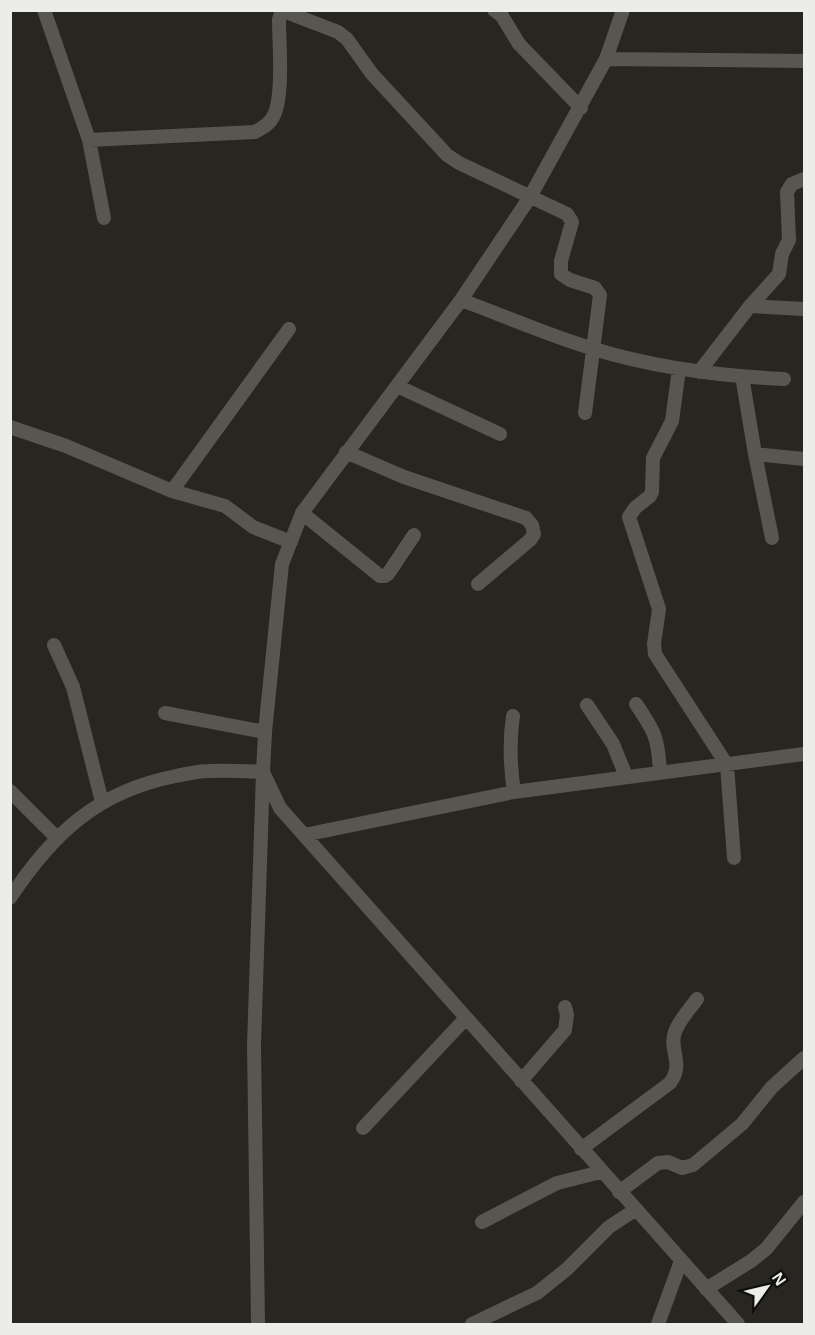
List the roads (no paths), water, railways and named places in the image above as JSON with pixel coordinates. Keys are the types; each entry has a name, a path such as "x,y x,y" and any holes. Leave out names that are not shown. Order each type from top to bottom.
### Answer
{"street":[{"path":"44,10 89,140 104,218"},
{"path":"494,10 502,16 519,44 580,108"},
{"path":"258,1324 254,1045 265,732 282,564 302,513 461,300 530,197 606,60 623,10"},
{"path":"89,140 255,132 272,120 276,111 279,92 279,19 281,14 286,12 338,32 355,49 372,74 447,155 459,164 571,217 572,222 561,261 561,274 570,280 596,288 600,296 585,413"},
{"path":"606,60 804,61"},
{"path":"699,372 750,306 779,274 782,254 789,240 787,192 792,184 804,178"},
{"path":"461,300 594,349 679,369 740,377 784,379"},
{"path":"750,306 804,309"},
{"path":"172,491 289,329"},
{"path":"679,369 672,421 654,458 652,492 631,512 629,517 659,609 654,644 656,654 727,765 734,858"},
{"path":"740,377 743,382 754,454 772,538"},
{"path":"397,386 500,434"},
{"path":"10,427 66,446 172,491 225,506 253,527 291,542"},
{"path":"346,452 404,477 526,519 532,525 534,534 530,540 478,584"},
{"path":"754,454 804,459"},
{"path":"302,513 380,576 388,574 414,535"},
{"path":"54,645 73,687 102,802"},
{"path":"636,704 658,743 660,772"},
{"path":"587,705 614,744 626,776"},
{"path":"165,713 265,732"},
{"path":"513,716 509,742 514,792"},
{"path":"304,835 514,792 804,754"},
{"path":"10,898 31,867 57,838 102,802 146,782 206,771 264,772"},
{"path":"264,772 280,808 738,1324"},
{"path":"10,790 57,838"},
{"path":"581,1149 670,1083 677,1067 674,1033 698,999"},
{"path":"521,1081 565,1030 566,1007"},
{"path":"363,1128 466,1018"},
{"path":"619,1192 662,1162 682,1168 693,1165 742,1124 772,1087 804,1058"},
{"path":"482,1221 557,1183 602,1172"},
{"path":"706,1289 766,1249 804,1202"},
{"path":"472,1324 537,1293 567,1269 609,1227 635,1210"},
{"path":"658,1324 681,1261"}]}
